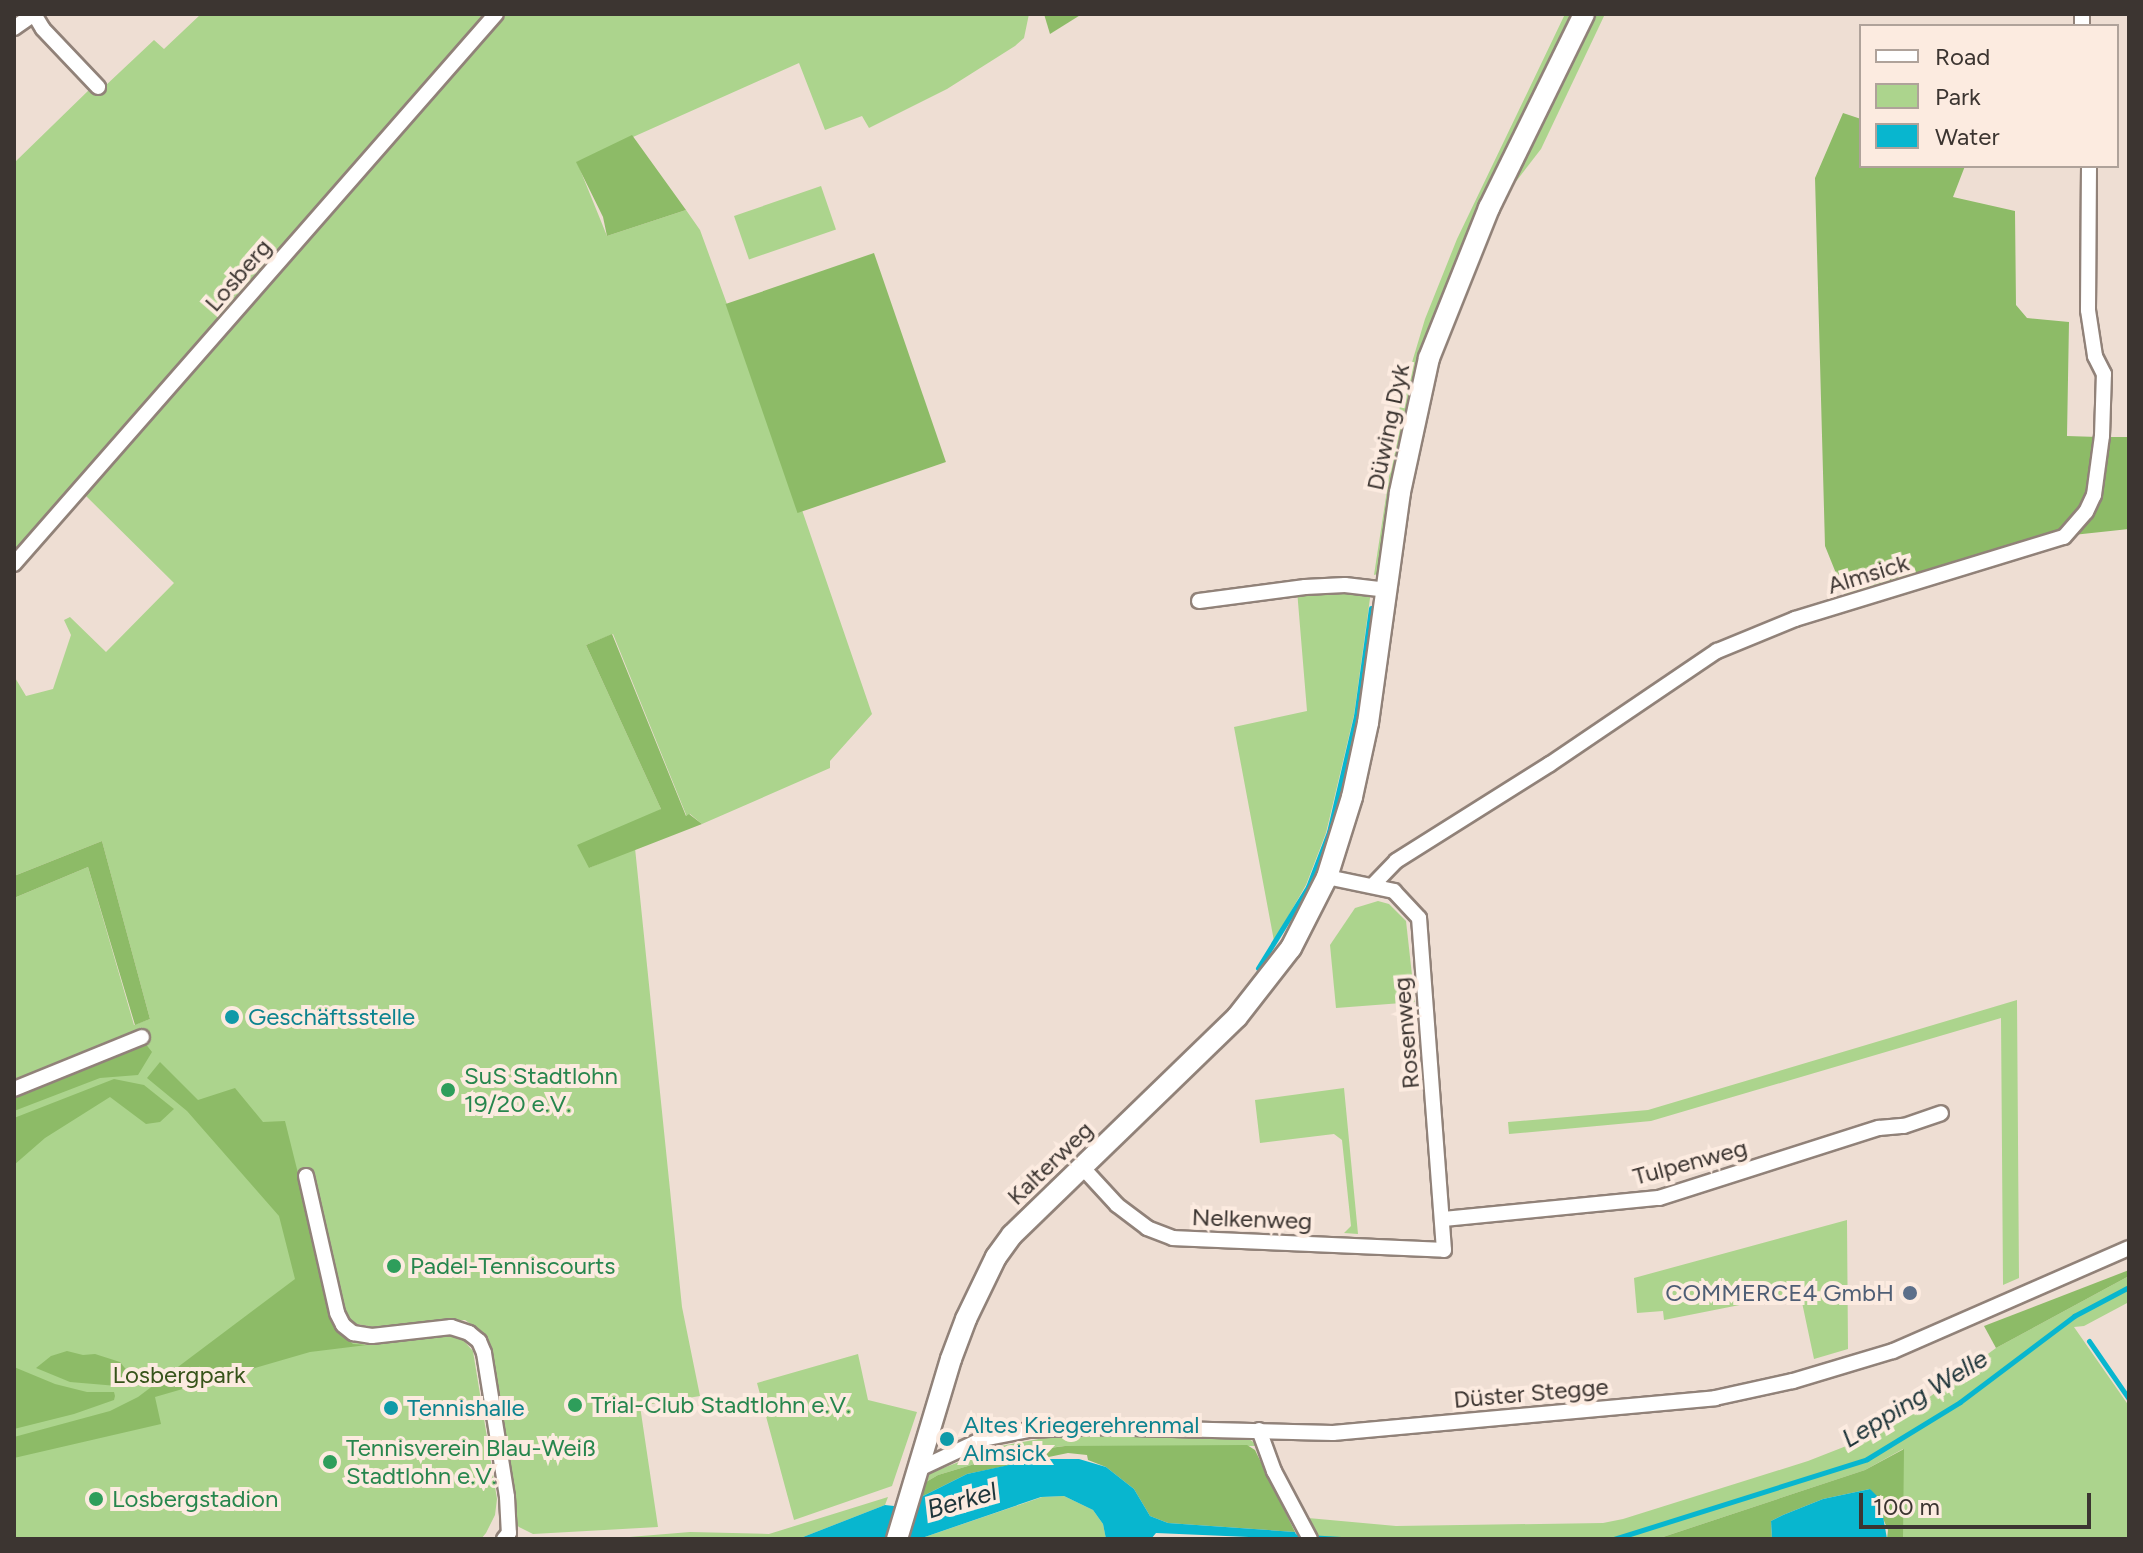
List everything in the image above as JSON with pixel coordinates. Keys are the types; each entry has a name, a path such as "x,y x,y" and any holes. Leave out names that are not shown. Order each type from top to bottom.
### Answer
{"street":[{"path":"14,28 34,14 43,29 98,87"},
{"name":"Losberg","path":"14,564 496,14"},
{"name":"Düwing Dyk","path":"1327,877 1362,754 1407,452 1433,346 1489,208 1584,14"},
{"name":"Almsick","path":"1373,885 1396,861 1550,764 1717,651 1795,619 2064,537 2086,512 2094,495 2102,436 2104,374 2095,356 2088,310 2089,168"},
{"path":"1199,601 1305,587 1345,585 1388,590"},
{"name":"Rosenweg","path":"1327,877 1394,891 1419,918 1444,1250"},
{"name":"Kalterweg","path":"897,1539 951,1359 981,1285 1012,1235 1253,999 1291,948 1327,877"},
{"path":"14,1089 142,1037"},
{"name":"Tulpenweg","path":"1443,1219 1659,1198 1879,1128 1904,1126 1941,1113"},
{"name":"Nelkenweg","path":"1083,1168 1127,1213 1147,1228 1173,1238 1444,1250"},
{"path":"306,1176 337,1313 343,1325 353,1333 372,1336 451,1327 469,1333 479,1341 484,1353 507,1497 509,1533 504,1539"},
{"name":"Düster Stegge","path":"917,1470 983,1439 1029,1430 1092,1427 1333,1433 1715,1398 1893,1351 2129,1248"},
{"path":"1259,1430 1300,1525 1310,1539"}],"green space":[{"path":"201,14 489,14 14,554 14,163 91,88 104,87 154,40 164,49"},
{"name":"Losbergpark","path":"507,14 1029,14 1024,38 1015,46 947,89 869,128 862,116 825,130 799,63 577,162 607,236 686,210 700,230 872,714 830,761 830,768 702,824 690,814 687,817 613,634 586,645 661,809 589,868 635,848 682,1307 700,1396 640,1406 658,1527 533,1534 515,1523 487,1336 465,1320 379,1328 351,1323 344,1309 313,1175 333,1317 345,1340 367,1345 450,1336 462,1339 473,1351 497,1499 495,1515 486,1533 481,1539 14,1539 14,898 88,867 134,1025 150,1019 102,841 14,876 14,676 26,696 53,689 71,635 64,620 70,617 106,652 174,583 85,495"},
{"path":"1044,14 1082,14 1050,34"},
{"path":"1565,14 1577,14 1450,281 1381,573 1374,575 1401,399 1425,319 1457,239"},
{"path":"1592,14 1605,14 1541,149 1504,197"},
{"path":"1843,113 1859,118 1859,168 1964,168 1953,197 2015,211 2016,305 2027,318 2069,322 2067,436 2098,437 2096,468 2082,512 2058,536 1846,598 1825,546 1815,178"},
{"path":"632,135 686,210 607,236 603,217 576,162"},
{"path":"821,186 836,229 749,259 734,216"},
{"path":"874,253 946,462 798,513 726,304"},
{"path":"2106,437 2129,437 2129,529 2073,535 2088,519"},
{"path":"1297,590 1371,591 1354,715 1326,833 1306,885 1274,941 1234,727 1307,711"},
{"path":"612,634 686,816 689,814 702,824 589,868 577,845 661,809 586,645"},
{"path":"102,841 150,1019 135,1025 88,867 14,898 14,876"},
{"path":"1378,901 1389,904 1406,921 1415,1002 1336,1008 1330,945 1355,908"},
{"path":"2017,1000 2019,1278 2003,1285 2001,1018 1651,1121 1509,1134 1508,1122 1648,1110"},
{"path":"145,1043 152,1052 138,1075 100,1078 14,1111 14,1093"},
{"name":"Losbergpark","path":"160,1062 198,1100 235,1088 263,1122 285,1121 337,1330 353,1344 367,1345 310,1352 155,1397 161,1424 14,1458 14,1437 110,1411 138,1397 295,1279 279,1216 187,1111 147,1078"},
{"path":"114,1079 144,1085 174,1109 160,1122 146,1124 110,1097 45,1138 14,1165 14,1118"},
{"path":"1344,1088 1358,1234 1344,1233 1351,1226 1342,1140 1334,1134 1260,1143 1255,1100"},
{"path":"1847,1220 1848,1349 1814,1359 1800,1293 1664,1320 1663,1311 1637,1313 1634,1278"},
{"path":"2129,1270 2129,1276 1996,1348 1984,1326"},
{"path":"2129,1276 2129,1302 2084,1326 2074,1327 2129,1406 2129,1539 1903,1539 1903,1449 1865,1470 1657,1539 1318,1539 1308,1518 1396,1526 1603,1523 1623,1519 1808,1461 1882,1432 1996,1348"},
{"path":"67,1351 95,1354 120,1362 128,1372 129,1387 70,1382 36,1368 51,1356"},
{"path":"858,1354 868,1400 917,1412 892,1486 794,1520 757,1383"},
{"path":"14,1367 55,1384 87,1392 114,1392 114,1400 14,1429"},
{"path":"1071,1433 1246,1437 1259,1446 1064,1446 1011,1453 938,1475 926,1482 930,1473 1001,1446"},
{"path":"1247,1445 1255,1450 1295,1532 1168,1523 1150,1516 1134,1489 1106,1467 1088,1460 1087,1455 1068,1453 967,1474 921,1497 926,1482 938,1475 1011,1453 1065,1446"},
{"path":"1904,1449 1903,1539 1887,1539 1888,1530 1870,1489 1823,1499 1771,1521 1772,1539 1657,1539 1865,1470"},
{"path":"1064,1496 1093,1510 1103,1524 1106,1539 919,1539 1042,1497"},
{"path":"888,1497 885,1505 798,1539 605,1539 690,1532 769,1534"}],"water":[{"name":"Berkel","path":"1037,1459 1079,1459 1106,1467 1134,1489 1150,1516 1168,1523 1295,1532 1298,1539 1156,1533 1151,1539 1106,1539 1103,1524 1093,1510 1064,1496 1041,1497 919,1539 798,1539 885,1505 894,1506 921,1497 967,1474"},
{"path":"1870,1489 1880,1499 1887,1539 1772,1539 1771,1521 1823,1499"}],"waterway":[{"path":"1258,968 1308,887 1329,832 1356,716 1371,608"},
{"name":"Lepping Welle","path":"1614,1539 1867,1459 1960,1402 2074,1316 2129,1287"},
{"path":"2089,1341 2129,1399"},
{"name":"Lepping Welle","path":"1290,1536 1341,1539"}],"place":[{"name":"Geschäftsstelle","path":"232,1017"},
{"name":"SuS Stadtlohn 19/20 e.V.","path":"448,1090"},
{"name":"Padel-Tenniscourts","path":"394,1266"},
{"name":"COMMERCE4 GmbH","path":"1910,1293"},
{"name":"Trial-Club Stadtlohn e.V.","path":"575,1405"},
{"name":"Tennishalle","path":"391,1408"},
{"name":"Altes Kriegerehrenmal Almsick","path":"947,1439"},
{"name":"Tennisverein Blau-Weiß Stadtlohn e.V.","path":"330,1462"},
{"name":"Losbergstadion","path":"96,1499"}]}
